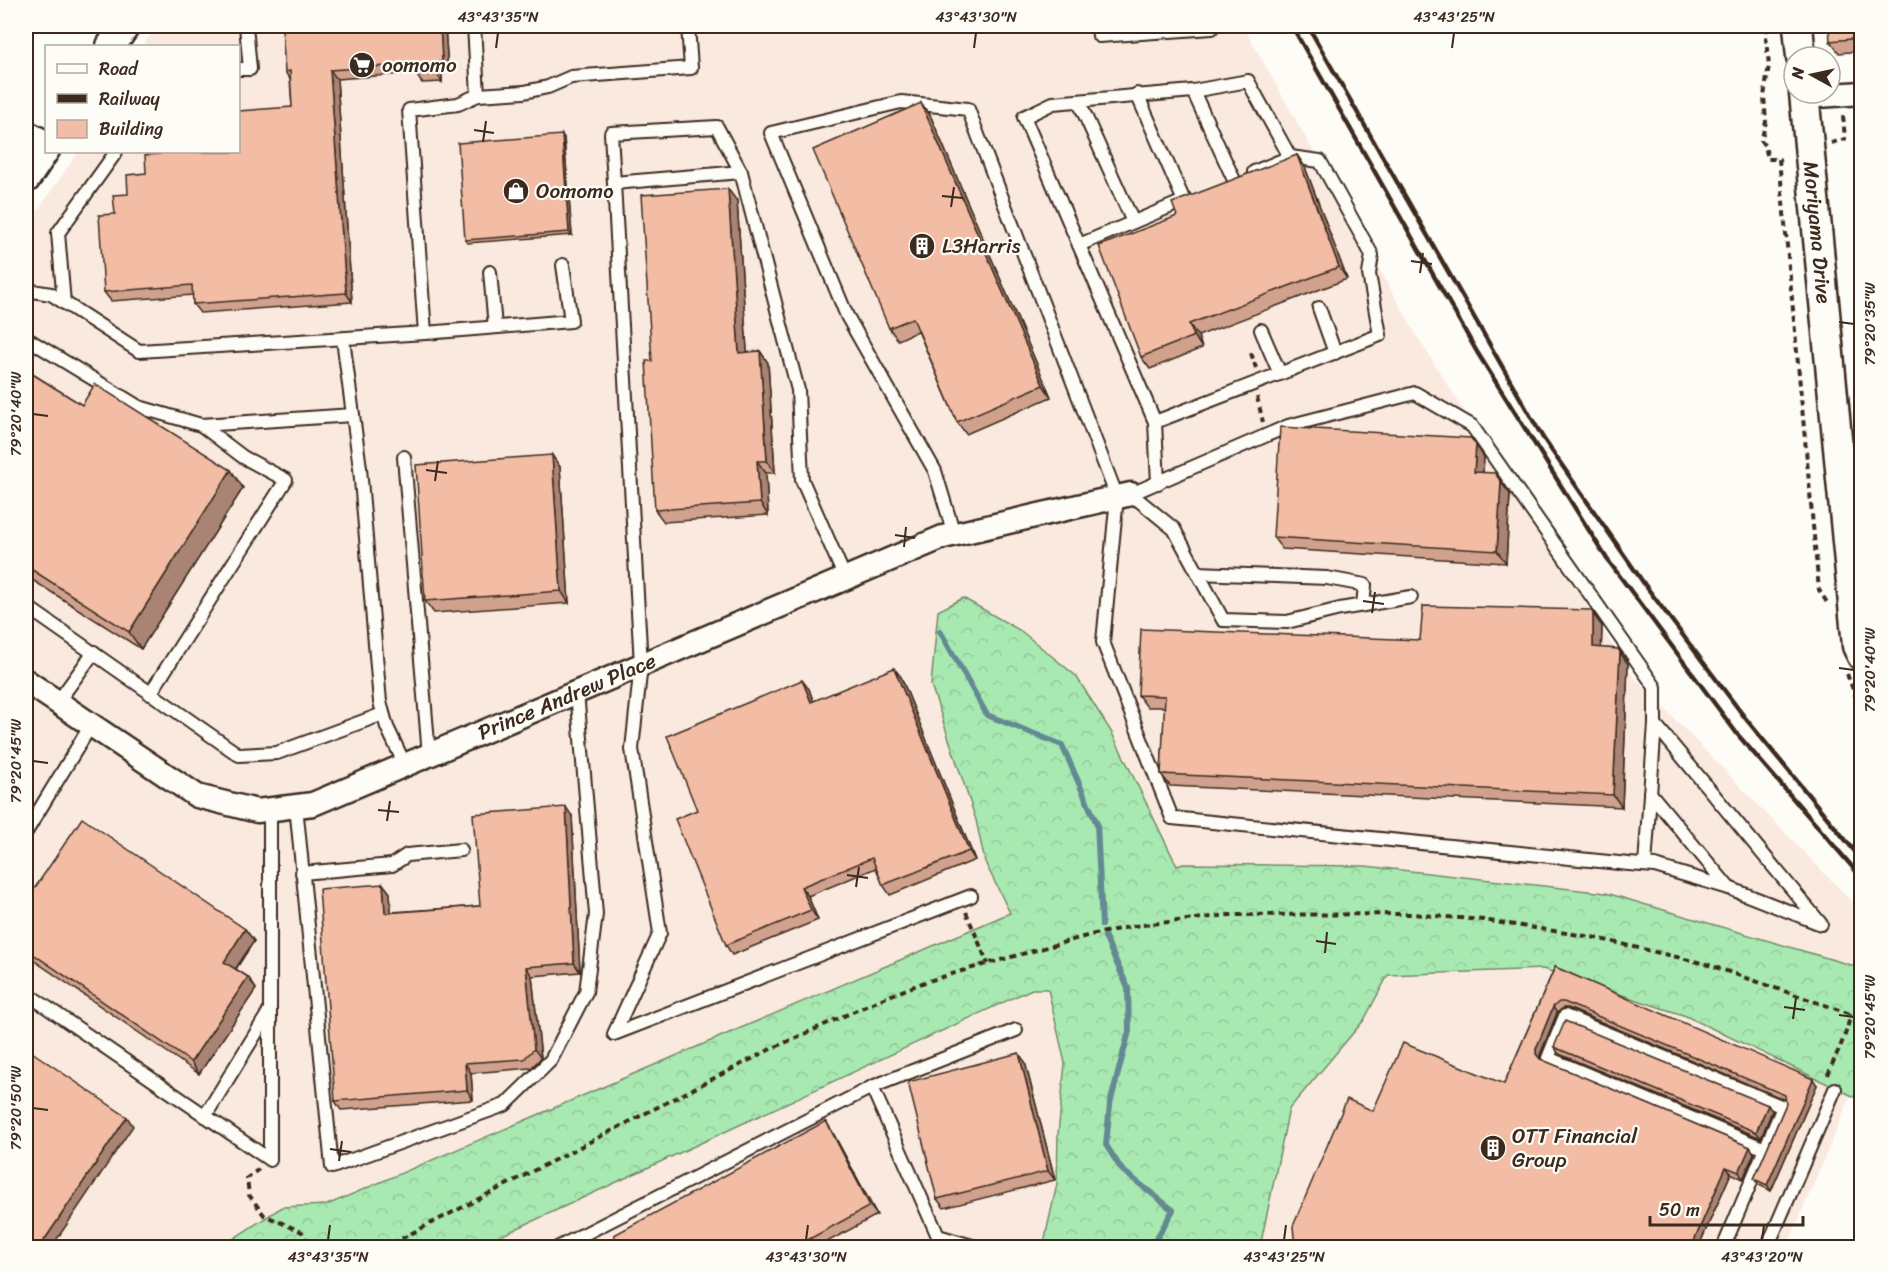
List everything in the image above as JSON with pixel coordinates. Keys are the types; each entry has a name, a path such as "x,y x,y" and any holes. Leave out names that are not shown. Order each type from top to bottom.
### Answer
{"street":[{"path":"112,45 125,26"},
{"path":"1798,26 1800,45"},
{"path":"1842,94 1862,93"},
{"name":"Moriyama Drive","path":"1805,105 1857,655"},
{"path":"26,132 45,142"},
{"path":"26,178 45,150"},
{"name":"Prince Andrew Place","path":"26,681 197,796 257,811 314,804 943,537 1124,496"}],"lane":[{"path":"240,69 250,69 246,26"},
{"path":"474,26 478,95"},
{"path":"425,333 408,110 458,104 478,95 524,92 548,87 571,77 692,68 688,26"},
{"path":"1098,26 1099,36 1212,28 1211,26"},
{"path":"1158,483 1155,422 1024,117 1053,103 1193,91 1248,81 1290,157"},
{"path":"1155,422 1380,335 1369,274 1372,255 1320,161 1290,157 1229,182 1193,91"},
{"path":"1079,244 1189,199 1137,94"},
{"path":"954,534 935,471 847,316 771,133 901,102 968,109 1124,496 1103,642 1172,818 1655,866 1729,888 1821,924 1655,724"},
{"path":"1079,102 1133,222"},
{"path":"845,578 802,480 798,390 741,172 717,127 611,134 641,665 632,749 660,933 614,1034 966,898"},
{"path":"64,303 58,233 115,153"},
{"path":"614,183 741,172"},
{"path":"26,290 51,294 139,351 343,339 571,321 563,265"},
{"path":"490,272 495,327"},
{"path":"1319,308 1335,353"},
{"path":"1261,330 1280,374"},
{"path":"26,338 139,407 201,425 353,415"},
{"path":"343,339 360,468 380,702 387,727 405,765"},
{"path":"1124,496 1288,426 1415,393 1472,426 1655,687 1655,724 1645,865"},
{"path":"150,694 286,480 243,457 201,425"},
{"path":"404,457 429,755"},
{"path":"1124,496 1174,529 1223,620 1287,621 1412,597"},
{"path":"1198,573 1327,578 1365,585 1363,605"},
{"path":"26,606 239,755 277,753 383,714"},
{"path":"57,703 94,652"},
{"path":"296,806 332,1167 505,1105 551,1060 586,992 596,914 577,692"},
{"path":"26,832 91,725"},
{"path":"1650,793 1729,888"},
{"path":"270,809 270,1160"},
{"path":"302,873 392,865 408,855 461,850"},
{"path":"26,993 270,1160"},
{"path":"205,1116 270,1011"},
{"path":"1723,1248 1783,1107 1565,1016 1548,1058 1765,1149"},
{"path":"557,1248 872,1087 1016,1030"},
{"path":"872,1087 938,1236 979,1248"},
{"path":"1767,1248 1835,1089"},
{"path":"580,1236 586,1248"}],"path":[{"path":"1767,26 1769,64 1764,96 1766,122 1761,141 1765,146 1768,159 1779,159 1819,590 1833,610"},
{"path":"1857,655 1862,713"},
{"path":"966,898 988,964"},
{"path":"383,1248 778,1046 895,993 1090,935 1142,924 1229,915 1438,915 1484,920 1620,943 1724,969 1862,1018"},
{"path":"1834,1057 1849,1027 1850,1014"},
{"path":"270,1160 247,1178 249,1195 264,1215 302,1232 311,1248"}],"shaded area":[{"path":"156,26 1243,26 1418,338 1630,673 1861,911 1861,953 1854,966 1606,893 1365,866 1183,864 1005,915 327,1205 282,1207 219,1247 26,1248 26,228 77,153 240,153 240,45 144,45"},
{"path":"1543,969 1686,1016 1851,1095 1787,1247 1260,1248 1289,1109 1364,1020 1388,975"},
{"path":"1032,989 1048,989 1065,1063 1058,1135 1057,1184 1043,1247 477,1248"}],"green space":[{"path":"963,598 1021,631 1076,676 1112,733 1177,866 1183,864 1365,866 1606,893 1854,966 1861,953 1861,1100 1686,1016 1543,969 1388,975 1364,1020 1289,1109 1260,1247 1043,1247 1057,1184 1058,1135 1065,1063 1048,989 1032,989 477,1247 219,1248 282,1207 327,1205 1010,913 985,862 976,820 931,685 938,611"}],"building":[{"path":"282,26 440,26 442,62 435,62 436,73 416,74 415,64 330,70 346,293 193,304 192,285 104,292 99,215 115,214 113,195 128,194 127,175 146,173 145,155 240,153 240,111 292,107 290,71 285,72"},
{"path":"1829,26 1862,26 1862,38 1830,41"},
{"name":"L3Harris","path":"921,103 1043,385 957,422 913,318 889,328 813,150"},
{"name":"Oomomo","path":"562,135 569,232 465,240 458,143"},
{"path":"1297,155 1339,267 1189,324 1194,336 1141,357 1099,246 1177,216 1172,203"},
{"path":"728,189 739,353 760,351 767,461 757,461 760,503 655,510 646,361 652,361 641,195"},
{"path":"26,370 82,405 95,384 231,470 129,632 26,566"},
{"path":"1280,427 1471,438 1476,445 1474,472 1495,473 1501,482 1497,551 1273,537"},
{"path":"552,455 561,591 425,601 416,465"},
{"path":"1423,606 1591,610 1593,647 1618,649 1620,652 1613,795 1161,774 1165,696 1138,695 1141,629 1420,640"},
{"path":"894,668 969,851 883,885 872,858 801,887 811,910 726,945 675,819 697,810 667,736 802,680 811,702"},
{"path":"566,807 574,963 526,967 534,1049 524,1059 465,1063 467,1090 335,1101 319,889 383,884 385,913 480,906 473,814"},
{"path":"82,818 245,929 224,962 248,977 191,1062 26,949 26,901"},
{"name":"OTT Financial Group","path":"1555,967 1813,1079 1767,1185 1754,1179 1786,1104 1785,1095 1564,1002 1559,1002 1553,1007 1536,1049 1536,1054 1540,1059 1750,1147 1739,1172 1726,1167 1691,1248 1295,1248 1293,1226 1347,1099 1373,1111 1403,1043 1504,1084"},
{"path":"1565,1021 1768,1105 1756,1132 1554,1047"},
{"path":"26,1048 127,1117 39,1248 26,1248"},
{"path":"1019,1053 1048,1171 937,1199 908,1082"},
{"path":"826,1121 870,1206 793,1248 621,1248 614,1235"}],"waterway":[{"path":"940,631 987,715 1062,745 1097,824 1102,925"},
{"path":"1105,937 1128,988 1129,1031 1110,1104 1106,1145 1122,1170 1173,1210 1151,1248"}],"railway":[{"path":"1292,26 1477,352 1607,559 1738,735 1862,878"},
{"path":"1308,26 1543,438 1645,585 1746,719 1862,860"}],"place":[{"name":"oomomo","path":"362,65"},
{"name":"Oomomo","path":"516,191"},
{"name":"L3Harris","path":"922,246"},
{"name":"OTT Financial Group","path":"1493,1148"}]}
